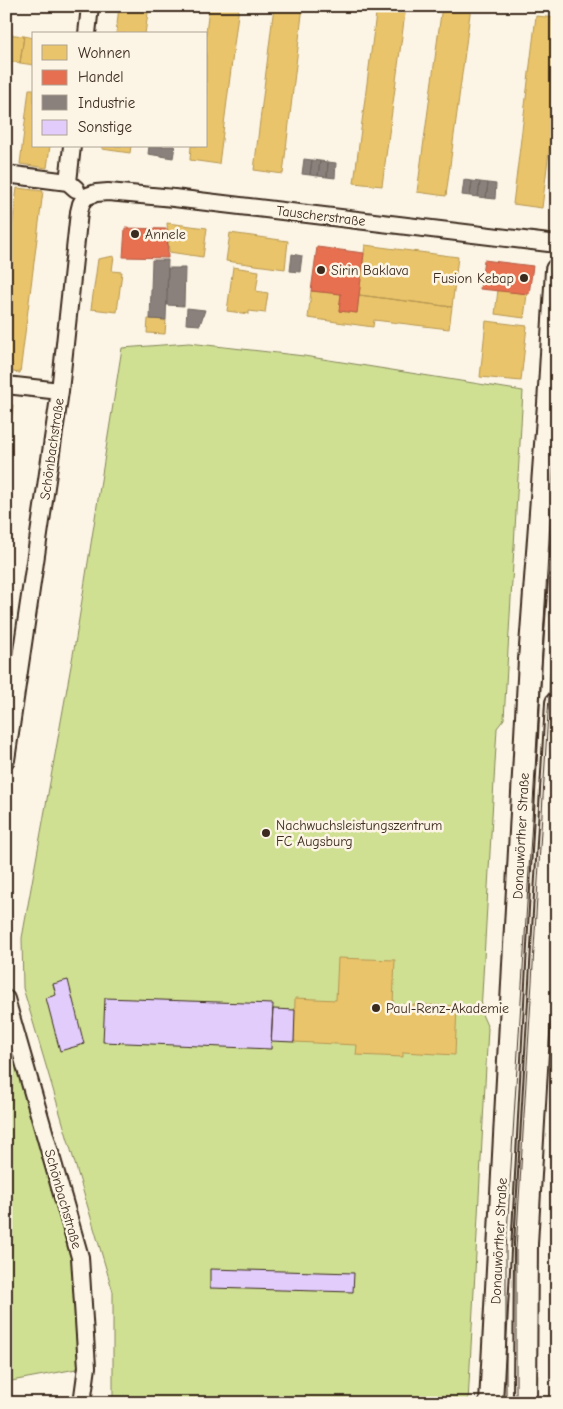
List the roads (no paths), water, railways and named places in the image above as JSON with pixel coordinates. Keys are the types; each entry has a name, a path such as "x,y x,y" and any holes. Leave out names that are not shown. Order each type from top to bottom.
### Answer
{"main road":[{"name":"Donauwörther Straße","path":"491,1403 530,660 557,270"},
{"name":"Donauwörther Straße","path":"525,1403 526,1244 557,703"}],"street":[{"path":"87,32 90,6"},
{"path":"68,182 72,148"},
{"path":"6,174 68,182 85,198"},
{"name":"Tauscherstraße","path":"85,198 96,193 108,192 174,198 557,244"},
{"name":"Schönbachstraße","path":"6,760 60,391 79,212 85,198"},
{"path":"6,385 60,391"},
{"name":"Schönbachstraße","path":"6,999 80,1258 87,1367 82,1403"}],"tram line":[{"path":"506,1403 506,1250 557,406"},
{"path":"516,1403 516,1250 557,562"}],"place":[{"name":"Annele","path":"135,234"},
{"name":"Sirin Baklava","path":"321,270"},
{"name":"Fusion Kebap","path":"524,278"},
{"name":"Nachwuchsleistungszentrum FC Augsburg","path":"266,833"},
{"name":"Paul-Renz-Akademie","path":"376,1008"}]}
